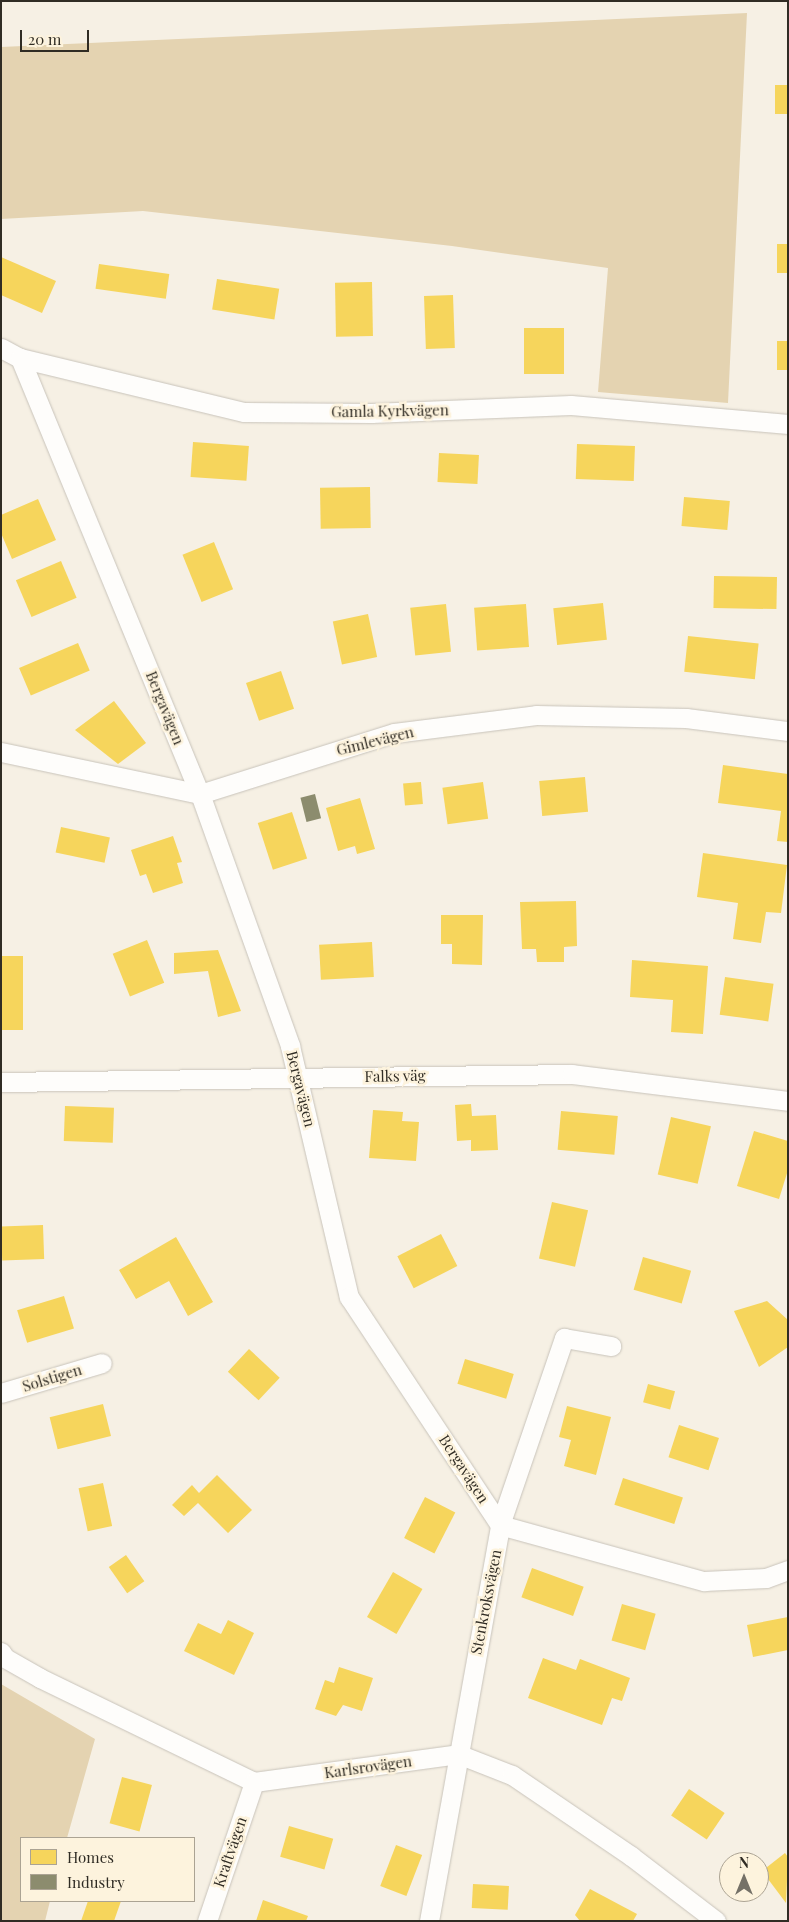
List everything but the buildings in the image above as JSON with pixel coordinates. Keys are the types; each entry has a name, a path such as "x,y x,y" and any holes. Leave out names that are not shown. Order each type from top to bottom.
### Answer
{"street":[{"name":"Gamla Kyrkvägen","path":"1,348 20,358 244,412 371,412 570,404 788,424"},
{"name":"Bergavägen","path":"20,358 200,794 300,1077 349,1298 500,1525"},
{"name":"Gimlevägen","path":"1,752 200,794 394,733 536,715 686,718 788,731"},
{"name":"Falks väg","path":"1,1082 572,1074 788,1100"},
{"name":"Stenkroksvägen","path":"429,1921 500,1525 564,1338 611,1346"},
{"name":"Solstigen","path":"1,1393 102,1363"},
{"path":"500,1525 704,1581 766,1578 788,1570"},
{"path":"1,1652 5,1658 40,1678 254,1782"},
{"name":"Karlsrovägen","path":"254,1782 458,1754 512,1775 631,1856 716,1921"},
{"name":"Kraftvägen","path":"207,1921 254,1782"}],"shaded area":[{"path":"747,13 728,403 598,392 608,268 452,246 143,211 1,219 1,47"},
{"path":"1,1684 95,1739 67,1837 20,1837 20,1902 50,1902 45,1921 1,1921"}]}
